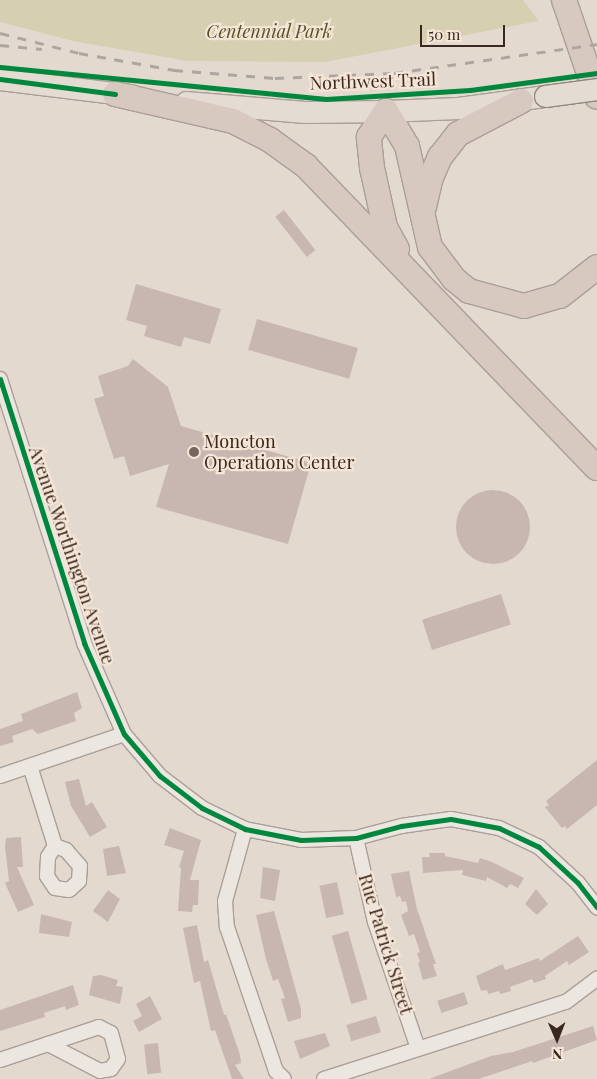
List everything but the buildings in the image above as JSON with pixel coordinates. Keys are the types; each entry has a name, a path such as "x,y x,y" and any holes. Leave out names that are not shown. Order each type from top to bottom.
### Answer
{"highway":[{"path":"564,0 597,97"},
{"path":"115,94 233,121 270,140 306,166 409,270 597,468"},
{"path":"422,214 437,164 458,134 521,101"},
{"path":"409,270 385,227 372,168 369,137 386,111 407,146 430,247 454,278 469,292 524,306 560,296 597,267"}],"main road":[{"path":"0,80 115,94 305,112 458,108 521,101 597,89"}],"street":[{"name":"Avenue Worthington Avenue","path":"0,379 84,643 124,734 160,776 202,808 246,829 301,840 356,838 402,826 451,819 499,828 539,847 578,883 597,907"},
{"path":"0,776 124,734"},
{"path":"30,766 55,846"},
{"path":"246,829 225,901 227,927 276,1071 284,1079"},
{"name":"Rue Patrick Street","path":"356,838 375,922 418,1048"},
{"path":"324,1079 566,1002 597,979"},
{"path":"0,1060 94,1027 103,1028 111,1034 118,1059 115,1067 100,1071 48,1044"}],"green space":[{"name":"Centennial Park","path":"0,0 523,0 539,21 325,62 187,61 73,41 0,22"}],"railway":[{"path":"0,33 79,53 174,70 275,78 394,73 597,44"},
{"path":"0,45 42,49"}],"cycle path":[{"name":"Northwest Trail","path":"0,67 326,99 470,90 597,73"},
{"path":"0,79 115,94"},
{"path":"0,379 84,643 124,734 160,776 202,808 245,829 301,840 356,838 401,826 451,819 499,828 539,847 578,883 597,907"}],"place":[{"name":"Moncton Operations Center","path":"194,452"}]}
